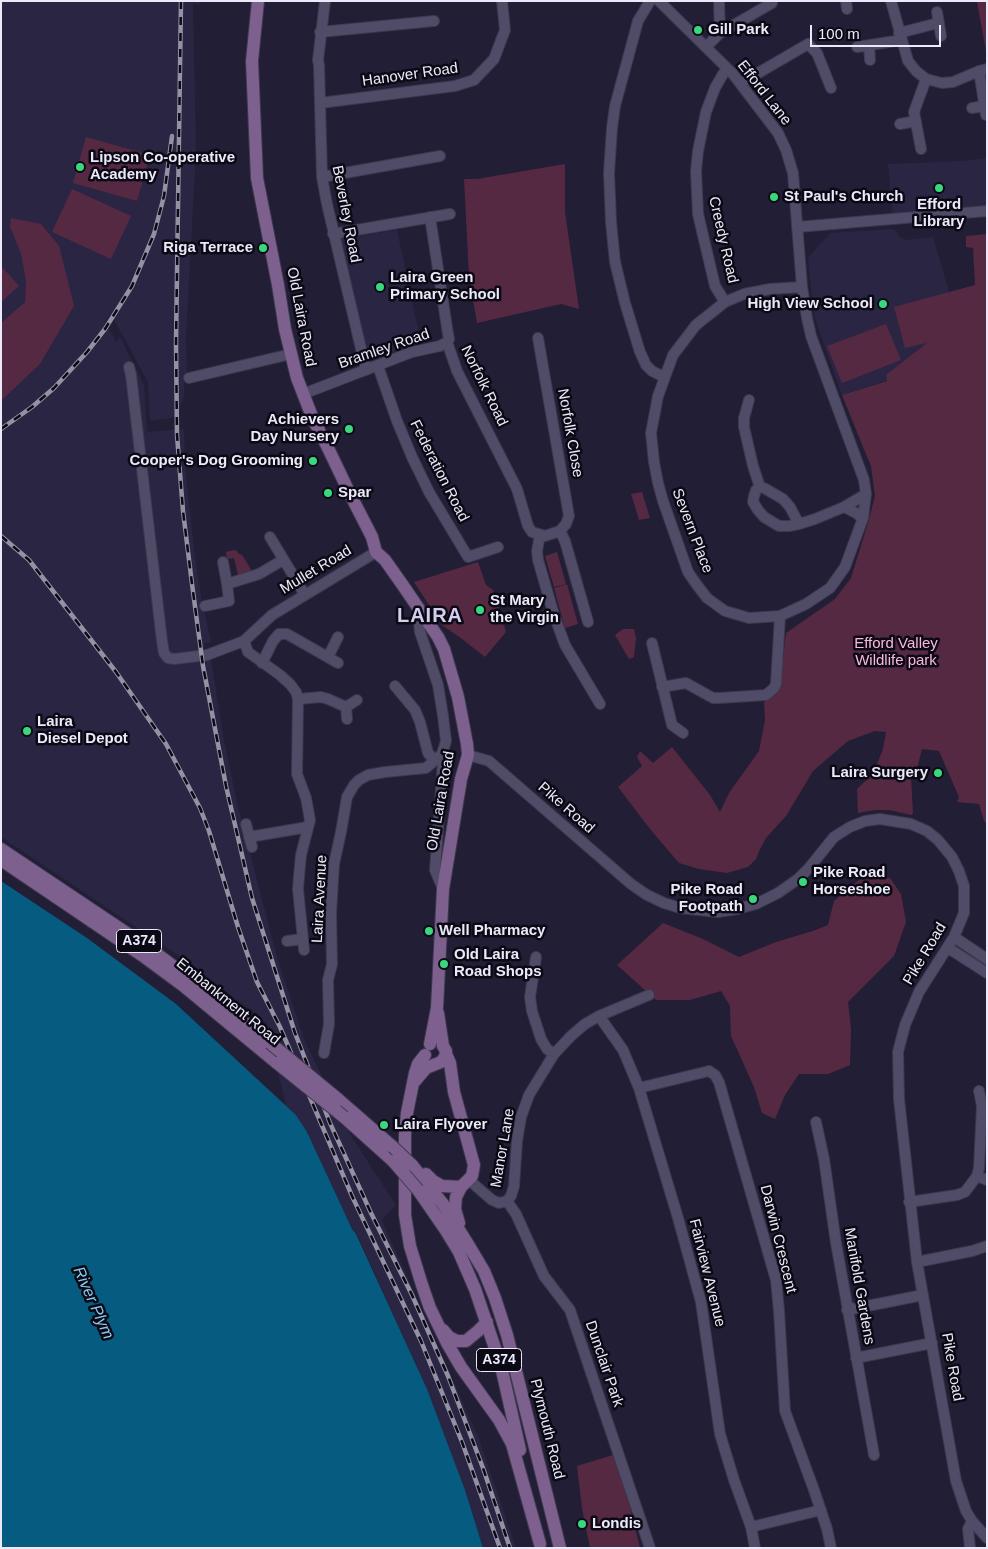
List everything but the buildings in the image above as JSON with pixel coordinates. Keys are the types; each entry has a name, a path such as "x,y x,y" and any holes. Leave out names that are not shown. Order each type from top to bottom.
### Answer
{"main road":[{"name":"Old Laira Road","path":"258,1 252,61 256,178 297,378 313,419 372,537 376,552 385,560 438,637 448,660 458,697 468,755 461,779 443,889 436,1054"},
{"name":"Embankment Road","path":"1,849 200,986 339,1100 413,1165"},
{"name":"Embankment Road","path":"1,860 143,956 185,987 344,1117 393,1161 418,1190"},
{"name":"Old Laira Road","path":"436,1054 418,1064 412,1084 404,1135 405,1216 410,1246 439,1327 461,1367 499,1420 512,1444 541,1546"},
{"name":"Old Laira Road","path":"436,1054 450,1063 454,1092 473,1160 474,1172 456,1197 455,1209 469,1246"},
{"path":"413,1165 422,1170 432,1181 442,1186 465,1183"},
{"name":"Plymouth Road","path":"413,1165 443,1204 469,1246 484,1271 495,1298 560,1548"},
{"name":"Plymouth Road","path":"418,1190 459,1252 487,1322 501,1366 541,1546"},
{"path":"439,1327 449,1337 457,1341 466,1340 487,1322"}],"street":[{"name":"Beverley Road","path":"325,1 318,60 322,177 366,370"},
{"name":"Hanover Road","path":"320,102 455,86 474,80 494,59 505,30 502,1"},
{"path":"650,1 638,21 622,80 612,128 609,174 615,262 625,303 640,352 646,365 652,371 664,377"},
{"name":"Efford Lane","path":"659,1 728,68 778,132 793,174 797,227"},
{"path":"718,1 720,33"},
{"path":"891,1 908,61 926,79 942,83 953,82 983,70 985,110 972,108"},
{"path":"706,47 720,33 772,3"},
{"path":"937,12 941,36"},
{"path":"320,32 434,21"},
{"path":"857,47 901,36 938,23"},
{"path":"741,84 808,44 816,52 831,88"},
{"path":"869,45 870,60"},
{"name":"Creedy Road","path":"725,302 715,286 698,214 696,171 706,112 715,88 728,68"},
{"path":"921,149 914,112 926,79"},
{"path":"900,124 916,121"},
{"path":"322,177 440,156"},
{"path":"797,227 987,211"},
{"path":"334,234 450,214"},
{"name":"Norfolk Road","path":"430,217 449,339 447,342 457,371 517,489 528,526 532,532 540,535"},
{"name":"Severn Place","path":"797,227 802,287 811,336 859,464 866,494 863,518 845,567 830,588 806,604 780,616 749,618 725,611 707,598 688,572 663,501 654,462 651,433 658,396 673,355 696,325 725,302 744,294 802,287"},
{"name":"Norfolk Close","path":"538,338 569,516 566,524 560,531"},
{"name":"Bramley Road","path":"303,394 412,352 440,346 447,342"},
{"path":"189,378 291,354"},
{"name":"Federation Road","path":"378,366 412,457 429,492 468,557 498,547"},
{"path":"129,367 164,653 168,658 174,659 207,655 244,641 248,652 290,684 296,692 298,699 297,774 306,798 310,820 301,855 298,889 303,944 287,941"},
{"path":"749,400 744,418 744,427 760,487 771,492 790,506 799,524"},
{"path":"760,487 754,496 753,502 764,517 779,526 790,526 815,519 844,507 866,494"},
{"path":"844,507 863,518"},
{"path":"588,622 560,531 551,535 540,535 537,550 538,560 554,615 565,645 600,704"},
{"path":"270,537 305,595"},
{"name":"Mullet Road","path":"244,641 272,615 376,552"},
{"path":"227,584 245,580 259,574 283,560"},
{"path":"205,606 229,601 223,562"},
{"name":"Old Laira Road","path":"418,609 420,632 438,685 446,741 438,757 443,763 436,870 443,889"},
{"path":"662,686 686,683 713,698 766,695 776,684 780,616"},
{"path":"262,663 278,634 294,632 338,663"},
{"path":"328,657 338,637"},
{"path":"652,644 672,725 683,734"},
{"path":"396,686 415,710 428,754 438,757"},
{"path":"298,699 321,697 346,707"},
{"path":"346,707 357,700"},
{"path":"346,707 346,719"},
{"name":"Pike Road","path":"468,755 489,761 631,884 647,895 680,908 718,912 756,904 778,893 798,879 834,837 850,827 865,821 880,819 911,824 927,831 945,847 959,871 964,886 964,913 948,948 919,992 905,1024 898,1052 899,1099 917,1262 956,1481 961,1499 972,1521 987,1538"},
{"name":"Laira Avenue","path":"324,1053 329,1024 328,980 332,964 331,912 334,864 347,798 359,780 368,775 426,768 438,757"},
{"path":"246,824 251,842 308,827"},
{"path":"954,937 987,959"},
{"path":"948,948 987,973"},
{"path":"536,957 530,998 532,1011 541,1039 554,1054"},
{"name":"Manor Lane","path":"465,1183 499,1203 507,1201 511,1196 514,1186 514,1166 521,1118 529,1095 554,1054 578,1030 599,1016 649,995"},
{"name":"Fairview Avenue","path":"599,1016 622,1050 639,1088 701,1302 720,1434 751,1527 754,1548"},
{"name":"Darwin Crescent","path":"639,1088 709,1071 715,1075 719,1082 776,1280 785,1411 821,1510 831,1548"},
{"path":"909,1202 957,1195 965,1192 982,1178 979,1168 984,1105 979,1091"},
{"name":"Manifold Gardens","path":"816,1122 824,1159 836,1242 874,1455"},
{"name":"Dunclair Park","path":"507,1201 516,1214 544,1276 570,1310 650,1548"},
{"path":"917,1262 972,1251 987,1246"},
{"path":"848,1310 923,1295"},
{"path":"856,1358 932,1343"},
{"path":"751,1527 821,1510"},
{"path":"970,1548 968,1529 972,1521"}],"shaded area":[{"path":"1,1 200,1 200,5 193,4 196,151 186,335 187,378 184,383 184,397 180,406 179,417 150,421 148,382 111,314 105,321 116,342 120,337 144,385 147,432 184,429 185,465 195,557 211,642 204,644 206,661 211,660 224,740 237,803 278,961 304,1039 313,1058 351,1136 396,1205 382,1220 479,1439 516,1548 483,1548 465,1490 427,1389 357,1234 352,1229 307,1132 296,1115 286,1105 266,1023 190,963 1,837 1,401 40,364 74,306 10,227 21,254 26,283 25,302 1,323"},
{"path":"987,158 987,209 893,218 888,164 964,161"},
{"name":"High View School","path":"894,229 900,237 906,240 933,237 961,333 887,380 842,395 814,316 808,258 830,233"},
{"name":"Laira Green Primary School","path":"397,230 421,343 366,363 340,239"}],"green space":[{"path":"987,1 987,57 977,2"},
{"path":"86,137 150,155 137,201 73,183"},
{"path":"565,164 565,212 579,309 561,304 477,323 469,276 464,179 477,179"},
{"path":"72,189 131,216 111,259 52,232"},
{"path":"11,218 41,224 59,246 74,306 40,364 1,401 1,323 25,302 26,282 21,254 10,227"},
{"name":"Efford Valley Wildlife park","path":"987,234 987,824 984,821 979,804 957,802 959,797 939,751 922,749 917,769 911,777 913,813 911,815 889,810 858,813 857,789 873,774 883,749 886,732 875,731 848,741 813,771 786,816 766,838 756,859 748,867 727,873 699,869 679,863 618,787 642,766 637,757 640,751 653,763 672,747 710,795 720,812 729,793 759,751 765,720 764,702 775,695 780,686 786,633 835,599 851,578 868,523 875,496 871,466 842,395 887,381 886,375 927,343 939,340 905,348 894,307 975,285 973,248 966,247 966,236"},
{"path":"1,266 19,286 1,302"},
{"path":"886,324 901,360 842,383 827,346"},
{"path":"642,492 650,518 639,520 631,494"},
{"path":"234,550 242,555 252,571 238,575 234,558 227,559 226,552"},
{"path":"557,552 566,584 554,587 545,556"},
{"path":"478,562 486,585 493,590 506,632 485,657 442,625 414,582"},
{"path":"567,584 578,624 565,628 554,588"},
{"path":"623,629 634,629 636,638 634,657 629,659 615,635"},
{"path":"890,878 901,894 906,922 894,956 848,1002 851,1029 850,1065 828,1074 799,1074 785,1095 775,1119 762,1113 754,1087 731,1036 730,1006 721,991 690,1000 656,1000 617,965 663,923 703,939 739,957 776,942 828,925 834,901 859,880"},
{"path":"613,1455 628,1499 640,1548 590,1548 582,1508 577,1466"}],"water":[{"name":"River Plym","path":"1,881 87,938 176,1004 296,1115 307,1132 356,1234 427,1389 465,1490 483,1548 1,1548"}],"railway":[{"path":"181,1 176,342 177,435 183,511 203,666 226,786 252,898 295,1033 330,1123 371,1213 412,1295 448,1376 483,1468 510,1548"},
{"path":"1,429 32,407 54,388 87,352 105,329 132,286 154,234 164,196 172,136"},
{"path":"1,536 29,560 116,672 166,744 200,808 257,982 280,1027 352,1196 421,1341 462,1442 500,1548"}],"place":[{"name":"Gill Park","path":"698,30"},
{"name":"Lipson Co-operative Academy","path":"80,167"},
{"name":"Efford Library","path":"939,188"},
{"name":"St Paul's Church","path":"774,197"},
{"name":"Riga Terrace","path":"263,248"},
{"name":"Laira Green Primary School","path":"380,287"},
{"name":"High View School","path":"883,304"},
{"name":"Achievers Day Nursery","path":"349,429"},
{"name":"Cooper's Dog Grooming","path":"313,461"},
{"name":"Spar","path":"328,493"},
{"name":"St Mary the Virgin","path":"480,610"},
{"name":"Laira Diesel Depot","path":"27,731"},
{"name":"Laira Surgery","path":"938,773"},
{"name":"Pike Road Horseshoe","path":"803,882"},
{"name":"Pike Road Footpath","path":"753,899"},
{"name":"Well Pharmacy","path":"429,931"},
{"name":"Old Laira Road Shops","path":"444,964"},
{"name":"Laira Flyover","path":"384,1125"},
{"name":"Londis","path":"582,1524"}],"district":[{"name":"LAIRA","path":"430,616"}]}
